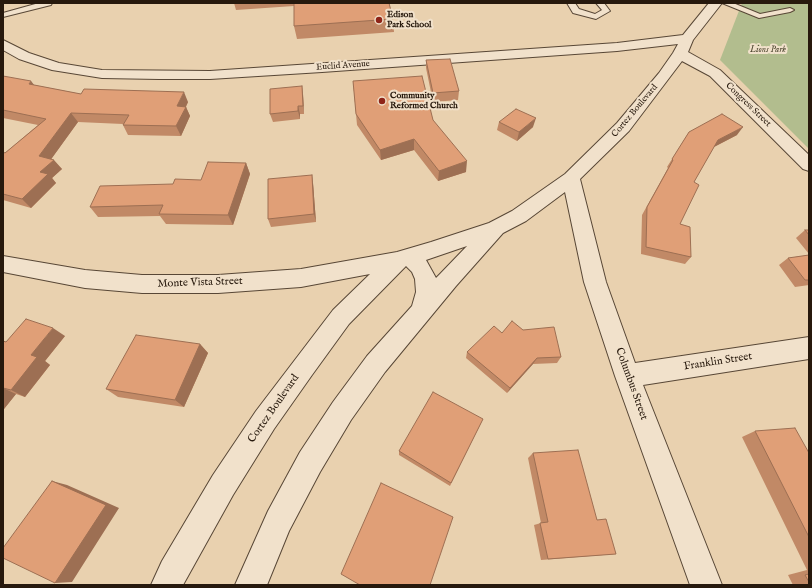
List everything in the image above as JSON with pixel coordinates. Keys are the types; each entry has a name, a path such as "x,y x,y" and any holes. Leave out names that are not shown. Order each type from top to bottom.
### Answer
{"street":[{"name":"Cortez Boulevard","path":"167,585 172,572 223,485 265,420 341,317 403,258 433,250 496,228 519,216 571,178 623,128 680,54 687,39 716,3"},
{"name":"Euclid Avenue","path":"3,44 24,56 57,67 102,74 210,75 330,68 617,47 687,39"},
{"name":"Congress Street","path":"680,54 715,73 809,165"},
{"name":"Columbus Street","path":"571,178 595,282 627,376 706,585"},
{"name":"Cortez Boulevard","path":"251,585 278,521 310,462 334,424 376,364 422,310 496,228"},
{"name":"Cortez Boulevard","path":"403,258 419,266 426,279 427,292 422,310"},
{"name":"Monte Vista Street","path":"3,264 85,279 142,284 211,284 301,278 403,258"},
{"name":"Franklin Street","path":"627,376 809,348"}],"lane":[{"path":"3,15 48,3"},
{"path":"571,3 576,11 596,17 606,11 600,3"},
{"path":"726,3 759,16 790,10"}],"green space":[{"name":"Lions Park","path":"742,3 809,3 809,149 720,60"}],"building":[{"path":"294,3 389,3 393,19 294,26"},
{"path":"450,59 459,91 433,93 426,60"},
{"path":"3,76 31,81 29,84 81,94 84,89 184,92 177,106 186,107 176,126 123,125 129,115 71,113 39,156 54,160 40,172 48,174 22,199 3,194 3,152 5,153 46,119 3,110"},
{"path":"422,76 433,120 467,161 439,171 414,139 380,150 356,114 353,81"},
{"path":"302,86 303,106 298,106 298,111 270,114 270,89"},
{"path":"516,109 536,118 519,132 499,122"},
{"path":"722,114 743,127 718,140 694,182 699,185 680,224 690,227 691,257 646,247 647,207 673,160 672,159 689,132"},
{"path":"208,162 246,163 228,215 159,214 163,205 90,207 100,186 173,184 175,179 201,180"},
{"path":"312,175 314,214 268,219 268,179"},
{"path":"809,255 809,280 805,280 788,258"},
{"path":"26,319 53,328 31,355 37,357 11,390 3,388 3,341 6,342"},
{"path":"512,321 523,330 554,327 561,357 537,358 510,388 467,352 494,326 502,333"},
{"path":"136,335 200,344 175,400 106,389"},
{"path":"433,392 483,419 451,483 399,451"},
{"path":"795,428 809,453 809,537 755,431"},
{"path":"578,450 597,520 606,519 616,554 548,559 540,523 548,522 533,453"},
{"path":"52,481 106,505 55,583 3,558 3,548"},
{"path":"381,483 453,517 430,585 360,585 341,574"},
{"path":"809,574 809,582 805,575"}],"place":[{"name":"Edison Park School","path":"379,20"},
{"name":"Community Reformed Church","path":"382,101"}]}
